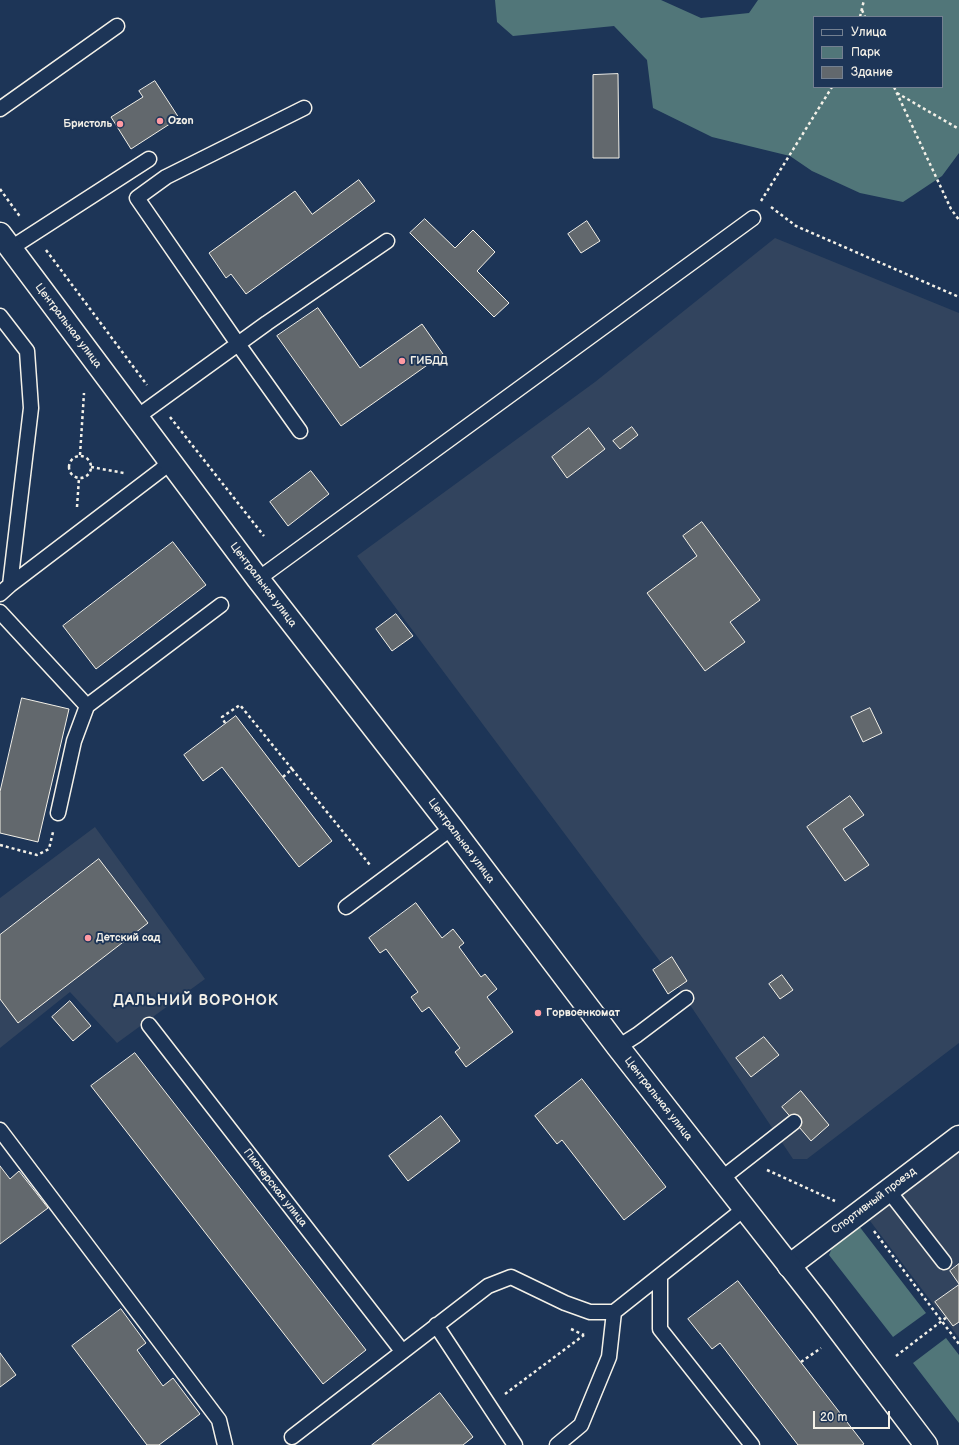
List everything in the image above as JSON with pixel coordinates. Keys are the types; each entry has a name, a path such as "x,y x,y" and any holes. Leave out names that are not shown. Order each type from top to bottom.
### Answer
{"main road":[{"name":"Центральная улица","path":"5,241 170,460 258,580 452,828 618,1047 821,1306 926,1445"},
{"name":"Спортивный проезд","path":"789,1266 959,1137"}],"lane":[{"path":"0,110 117,26"},
{"path":"300,431 137,198 166,177 304,108"},
{"path":"5,241 33,233 149,159"},
{"path":"258,580 753,218"},
{"path":"137,418 238,344 387,241"},
{"path":"0,316 27,351 31,408 5,590"},
{"path":"5,590 161,470 170,460"},
{"path":"58,813 74,741 87,706 221,605"},
{"path":"0,612 87,706"},
{"path":"346,907 452,828"},
{"path":"618,1047 637,1035 686,998"},
{"name":"Пионерская улица","path":"149,1025 402,1351"},
{"path":"721,1179 794,1122"},
{"path":"0,1130 219,1420 225,1445"},
{"path":"888,1190 944,1262"},
{"path":"292,1437 488,1286 511,1277 565,1303 590,1312 614,1312 744,1209"},
{"path":"660,1276 660,1329 752,1445"},
{"path":"558,1445 581,1425 609,1357 614,1312"},
{"path":"436,1325 515,1445"}],"path":[{"path":"860,16 864,0"},
{"path":"862,10 864,16"},
{"path":"753,218 762,200 831,88"},
{"path":"894,88 951,209 959,220"},
{"path":"897,93 959,129"},
{"path":"0,189 159,401 264,536"},
{"path":"762,200 796,226 959,297"},
{"path":"80,455 84,393"},
{"path":"80,455 89,459 91,467 88,476 79,478 71,474 68,466 72,458 80,455"},
{"path":"91,467 129,473"},
{"path":"77,514 79,478"},
{"path":"225,723 222,717 240,705 382,880"},
{"path":"283,777 292,769"},
{"path":"0,846 37,855 49,849 58,813"},
{"path":"745,1160 859,1212 959,1344"},
{"path":"490,1406 614,1312"},
{"path":"896,1356 947,1317"},
{"path":"801,1362 822,1348"}],"shaded area":[{"path":"775,238 959,313 959,1043 807,1159 793,1159 678,987 668,994 653,970 662,964 357,556 595,382"},
{"name":"Детский сад","path":"95,827 205,979 117,1043 70,992 0,1048 0,898"},
{"path":"959,1144 959,1338 864,1213"}],"green space":[{"path":"495,0 661,0 701,18 749,13 758,0 959,0 959,153 942,176 903,202 860,193 812,171 790,156 712,137 653,108 647,60 614,26 513,36 497,22"},
{"path":"859,1226 926,1313 893,1337 829,1255 833,1246"},
{"path":"946,1338 959,1355 959,1423 913,1363"}],"building":[{"path":"618,74 619,158 593,158 593,75"},
{"path":"155,81 179,118 131,149 111,117 143,97 139,91"},
{"path":"359,180 375,201 246,294 231,274 226,278 209,253 295,191 312,214"},
{"path":"425,219 455,248 473,230 495,252 477,271 509,303 494,317 410,233"},
{"path":"587,221 600,241 581,253 568,234"},
{"name":"ГИБДД","path":"318,308 360,368 422,324 443,354 341,426 277,336"},
{"path":"632,427 638,435 620,449 613,441"},
{"path":"589,428 605,449 567,478 552,457"},
{"path":"311,471 329,494 288,526 270,502"},
{"path":"702,522 760,600 730,622 745,642 705,671 647,593 697,556 683,536"},
{"path":"173,542 206,585 96,669 63,626"},
{"path":"396,614 413,636 392,651 376,629"},
{"path":"22,698 69,709 38,842 0,833 0,792"},
{"path":"870,708 882,733 863,742 851,717"},
{"path":"236,716 332,841 299,867 222,767 203,781 184,755"},
{"path":"850,796 864,815 843,829 869,865 845,881 807,827"},
{"path":"99,859 148,923 18,1023 0,999 0,935"},
{"path":"416,903 442,938 453,929 464,943 459,947 481,977 485,974 497,989 487,997 513,1032 466,1067 455,1052 460,1048 429,1007 422,1012 411,997 418,992 386,949 380,953 369,938"},
{"path":"672,957 687,981 668,994 653,970"},
{"path":"782,975 793,990 780,999 769,984"},
{"path":"70,1001 91,1026 73,1041 52,1017"},
{"path":"764,1037 779,1055 751,1077 736,1058"},
{"path":"135,1053 366,1350 323,1384 91,1086"},
{"path":"582,1079 666,1187 624,1220 562,1140 557,1144 535,1116"},
{"path":"801,1091 829,1125 811,1141 782,1107"},
{"path":"441,1116 460,1141 408,1181 389,1156"},
{"path":"0,1166 10,1179 19,1171 48,1208 0,1244"},
{"path":"959,1264 959,1284 950,1271"},
{"path":"738,1281 864,1444 798,1445 720,1343 712,1349 688,1319"},
{"path":"959,1285 959,1322 953,1326 935,1302"},
{"path":"121,1309 146,1343 137,1350 163,1386 173,1378 200,1414 159,1445 147,1445 72,1346"},
{"path":"0,1353 16,1375 0,1387"},
{"path":"440,1393 473,1437 463,1445 372,1445"}],"place":[{"name":"Ozon","path":"160,121"},
{"name":"Бристоль","path":"120,124"},
{"name":"ГИБДД","path":"402,361"},
{"name":"Детский сад","path":"88,938"},
{"name":"Горвоенкомат","path":"538,1013"}],"district":[{"name":"ДАЛЬНИЙ ВОРОНОК","path":"196,1001"}]}
